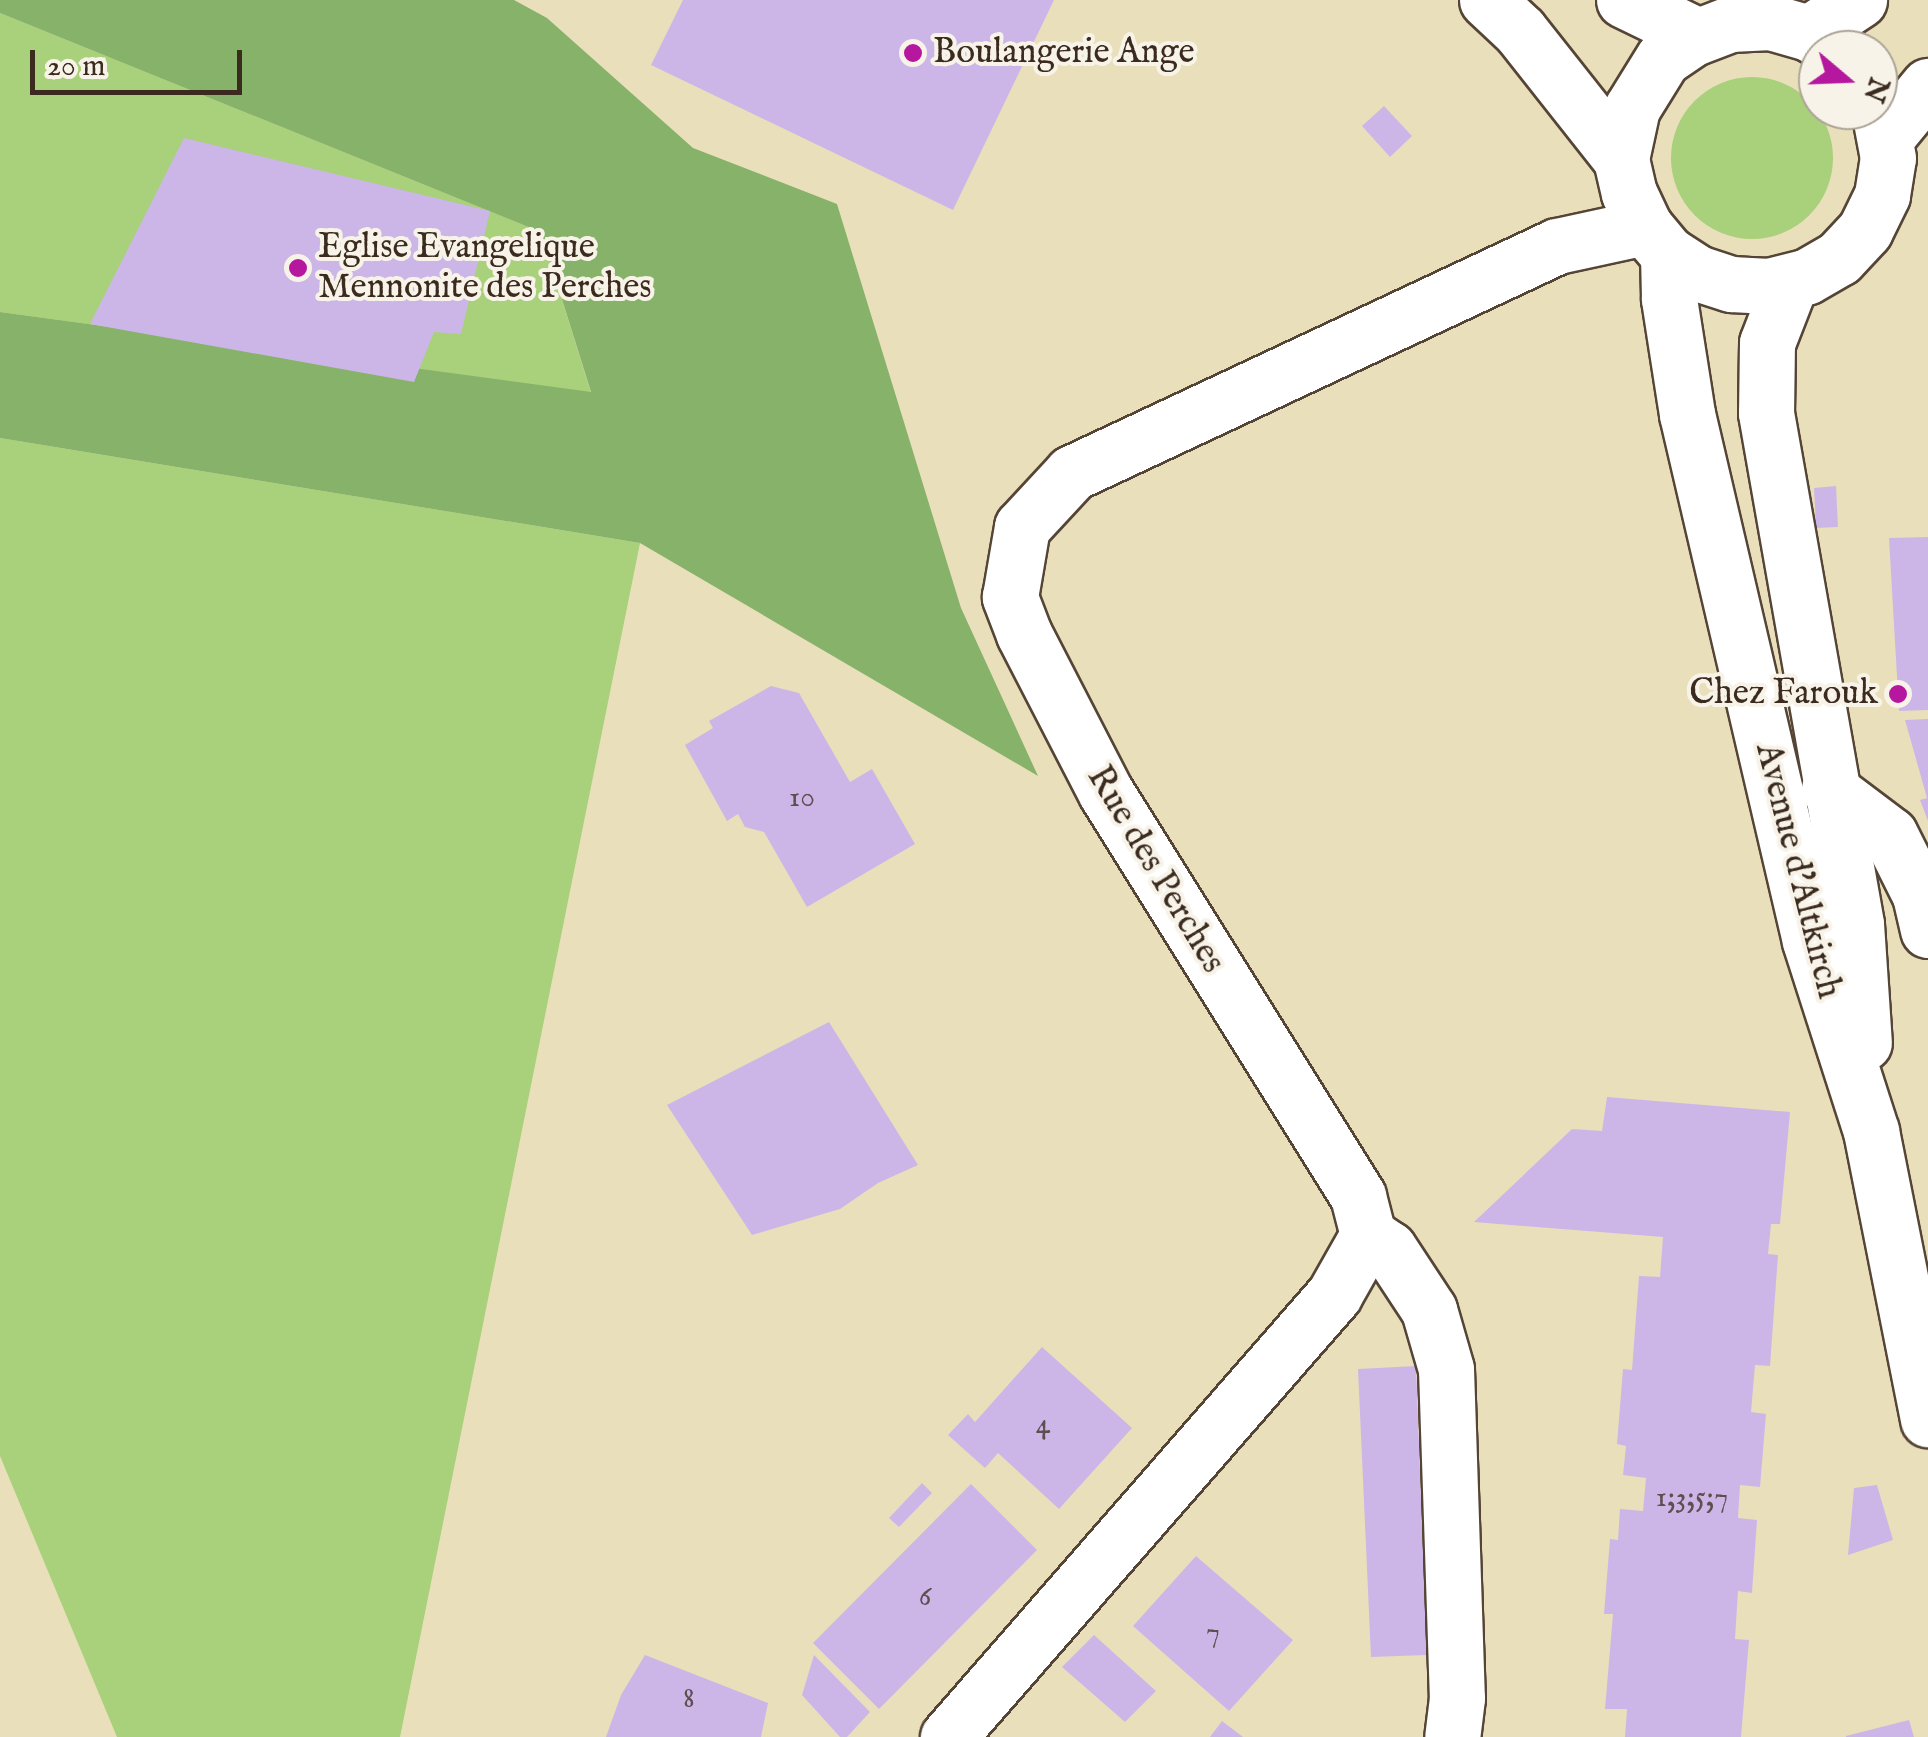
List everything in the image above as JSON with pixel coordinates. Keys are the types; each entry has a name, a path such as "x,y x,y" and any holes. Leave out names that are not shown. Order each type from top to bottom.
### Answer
{"street":[{"path":"1487,0 1520,31 1621,159"},
{"path":"1624,0 1698,36"},
{"path":"1832,30 1858,0"},
{"path":"1621,159 1632,108 1663,58 1698,36 1730,24 1771,22 1798,32"},
{"path":"1898,109 1928,86"},
{"path":"1657,240 1697,274 1731,284 1769,286 1791,281 1839,258 1865,230 1882,196 1883,130"},
{"name":"Avenue d'Altkirch","path":"1621,159 1629,193 1657,240 1704,490 1810,941 1871,1131 1928,1419"},
{"name":"Rue des Perches","path":"1368,1235 1358,1196 1106,793 1024,634 1010,597 1022,526 1072,473 1538,254 1657,240"},
{"name":"Avenue d'Altkirch","path":"1791,281 1767,343 1766,412 1829,789 1856,924 1871,1131"},
{"path":"1829,789 1890,835 1920,895 1928,930"},
{"path":"948,1737 1334,1295 1368,1235 1388,1248 1429,1310 1446,1368 1457,1698 1452,1737"}],"green space":[{"path":"0,0 514,0 547,18 693,148 837,204 961,608 1038,776 640,543 0,438 0,312 591,392 541,232 0,13"},
{"path":"0,13 541,232 591,393 0,312"},
{"path":"1736,78 1768,78 1797,90 1798,130 1828,130 1832,174 1820,203 1797,226 1768,238 1736,238 1707,226 1684,203 1672,174 1672,142 1684,113 1707,90"},
{"path":"0,438 640,543 400,1737 117,1737 0,1456"}],"building":[{"path":"683,0 1054,0 953,210 651,65"},
{"path":"1384,106 1412,136 1390,157 1362,126"},
{"name":"Eglise Evangelique Mennonite des Perches","path":"184,138 490,211 461,334 434,332 414,382 90,324"},
{"path":"1836,486 1838,527 1816,528 1814,488"},
{"path":"1928,537 1928,710 1899,711 1889,538"},
{"path":"771,686 799,693 850,782 872,769 915,844 807,907 764,832 745,827 738,814 727,821 685,745 713,728 709,721"},
{"path":"1928,719 1928,821 1920,800 1927,798 1905,720"},
{"path":"829,1022 918,1165 878,1183 840,1209 752,1235 667,1105"},
{"path":"1607,1097 1790,1112 1780,1224 1771,1224 1768,1254 1778,1255 1770,1366 1755,1365 1751,1412 1766,1414 1760,1487 1740,1485 1738,1518 1757,1520 1752,1593 1738,1591 1735,1639 1749,1640 1741,1737 1625,1737 1627,1709 1605,1709 1613,1614 1604,1614 1610,1539 1618,1540 1620,1509 1643,1511 1646,1478 1623,1475 1626,1446 1617,1444 1623,1369 1632,1370 1639,1276 1660,1277 1663,1237 1474,1222 1572,1129 1602,1131"},
{"path":"1042,1347 1132,1428 1059,1509 998,1453 985,1468 948,1435 968,1414 975,1422"},
{"path":"1416,1366 1427,1655 1371,1657 1358,1369"},
{"path":"922,1483 932,1493 899,1527 889,1518"},
{"path":"971,1484 1037,1550 879,1709 813,1643"},
{"path":"1877,1485 1893,1540 1848,1555 1854,1488"},
{"path":"1196,1556 1293,1640 1229,1711 1133,1626"},
{"path":"1094,1635 1156,1691 1125,1722 1062,1667"},
{"path":"645,1655 768,1703 761,1737 606,1737 621,1695"},
{"path":"814,1655 870,1712 847,1737 840,1737 802,1695"},
{"path":"1909,1720 1914,1737 1846,1737 1846,1736"},
{"path":"1222,1721 1243,1737 1210,1737"}],"place":[{"name":"Boulangerie Ange","path":"913,53"},
{"name":"Eglise Evangelique Mennonite des Perches","path":"298,268"},
{"name":"Chez Farouk","path":"1898,694"}]}
